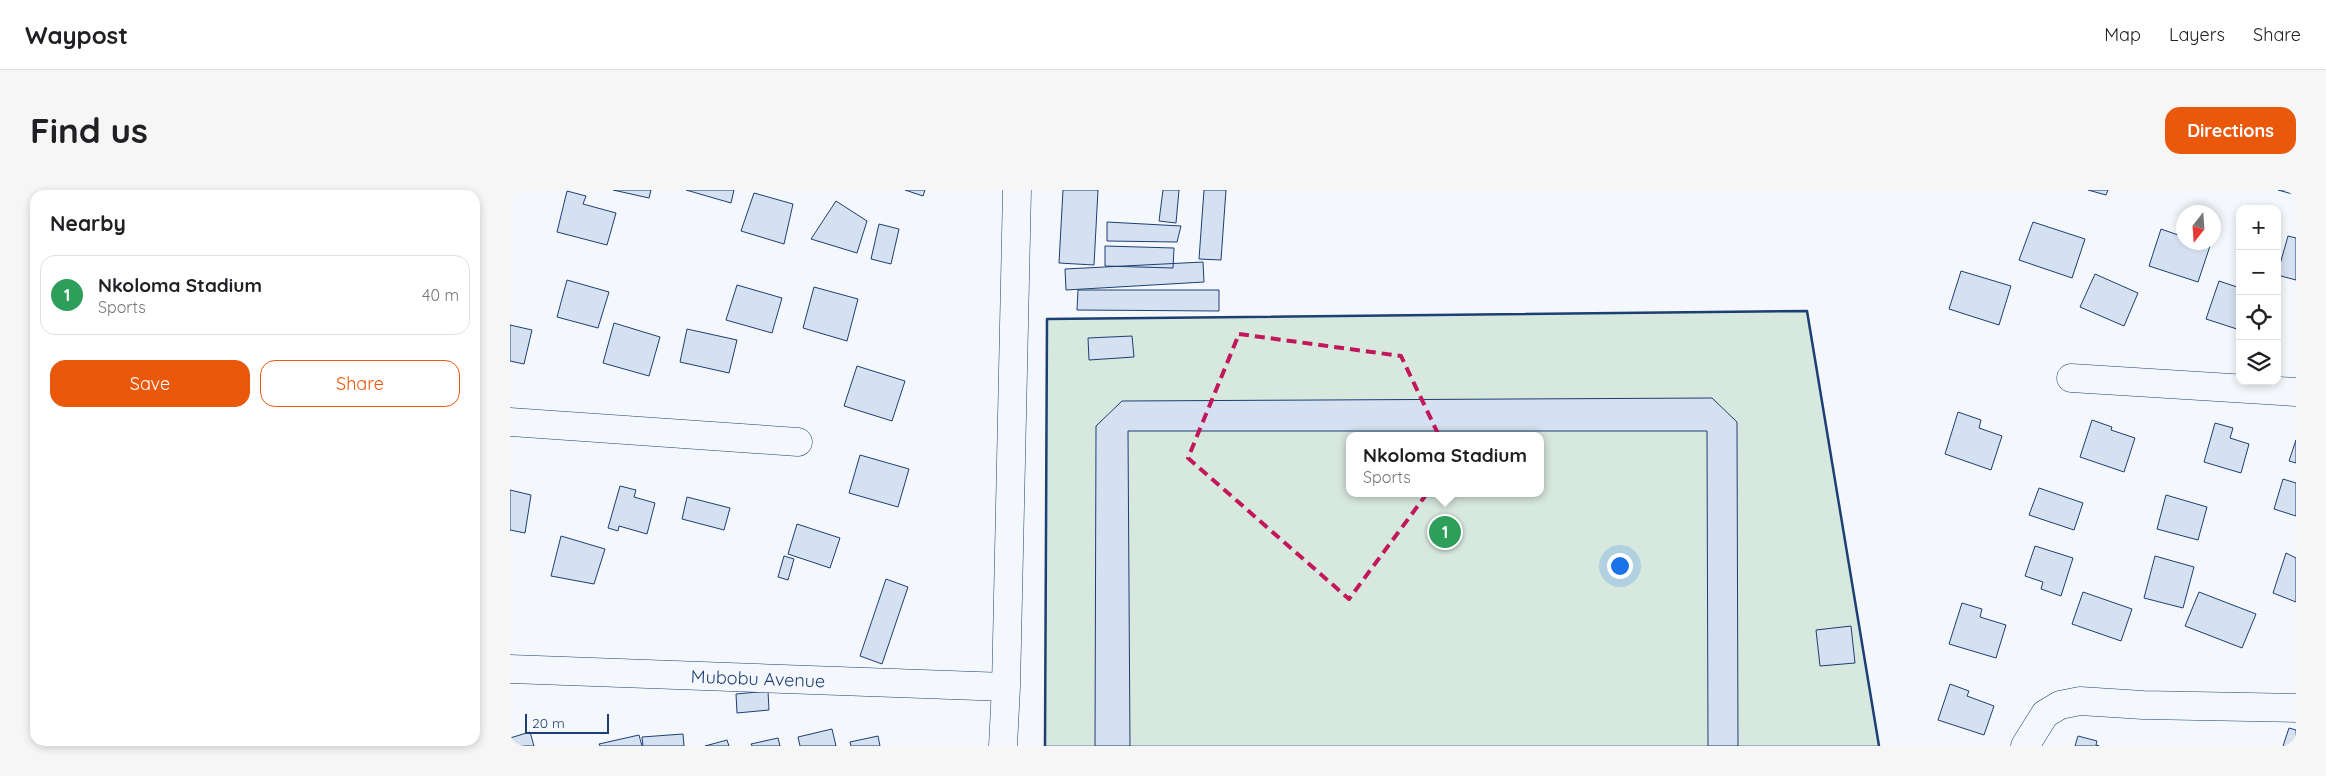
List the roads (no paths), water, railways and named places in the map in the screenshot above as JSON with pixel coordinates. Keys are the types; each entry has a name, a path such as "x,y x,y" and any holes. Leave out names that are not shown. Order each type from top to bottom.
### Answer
{"street":[{"path":"1003,746 1006,687 1016,190"},
{"path":"2071,378 2296,392"},
{"path":"510,422 798,442"},
{"name":"Mubobu Avenue","path":"510,669 1006,687"},
{"path":"2025,746 2045,714 2060,705 2080,701 2143,705 2296,708"}],"place":[{"name":"Nkoloma Stadium","path":"1445,532"}]}
